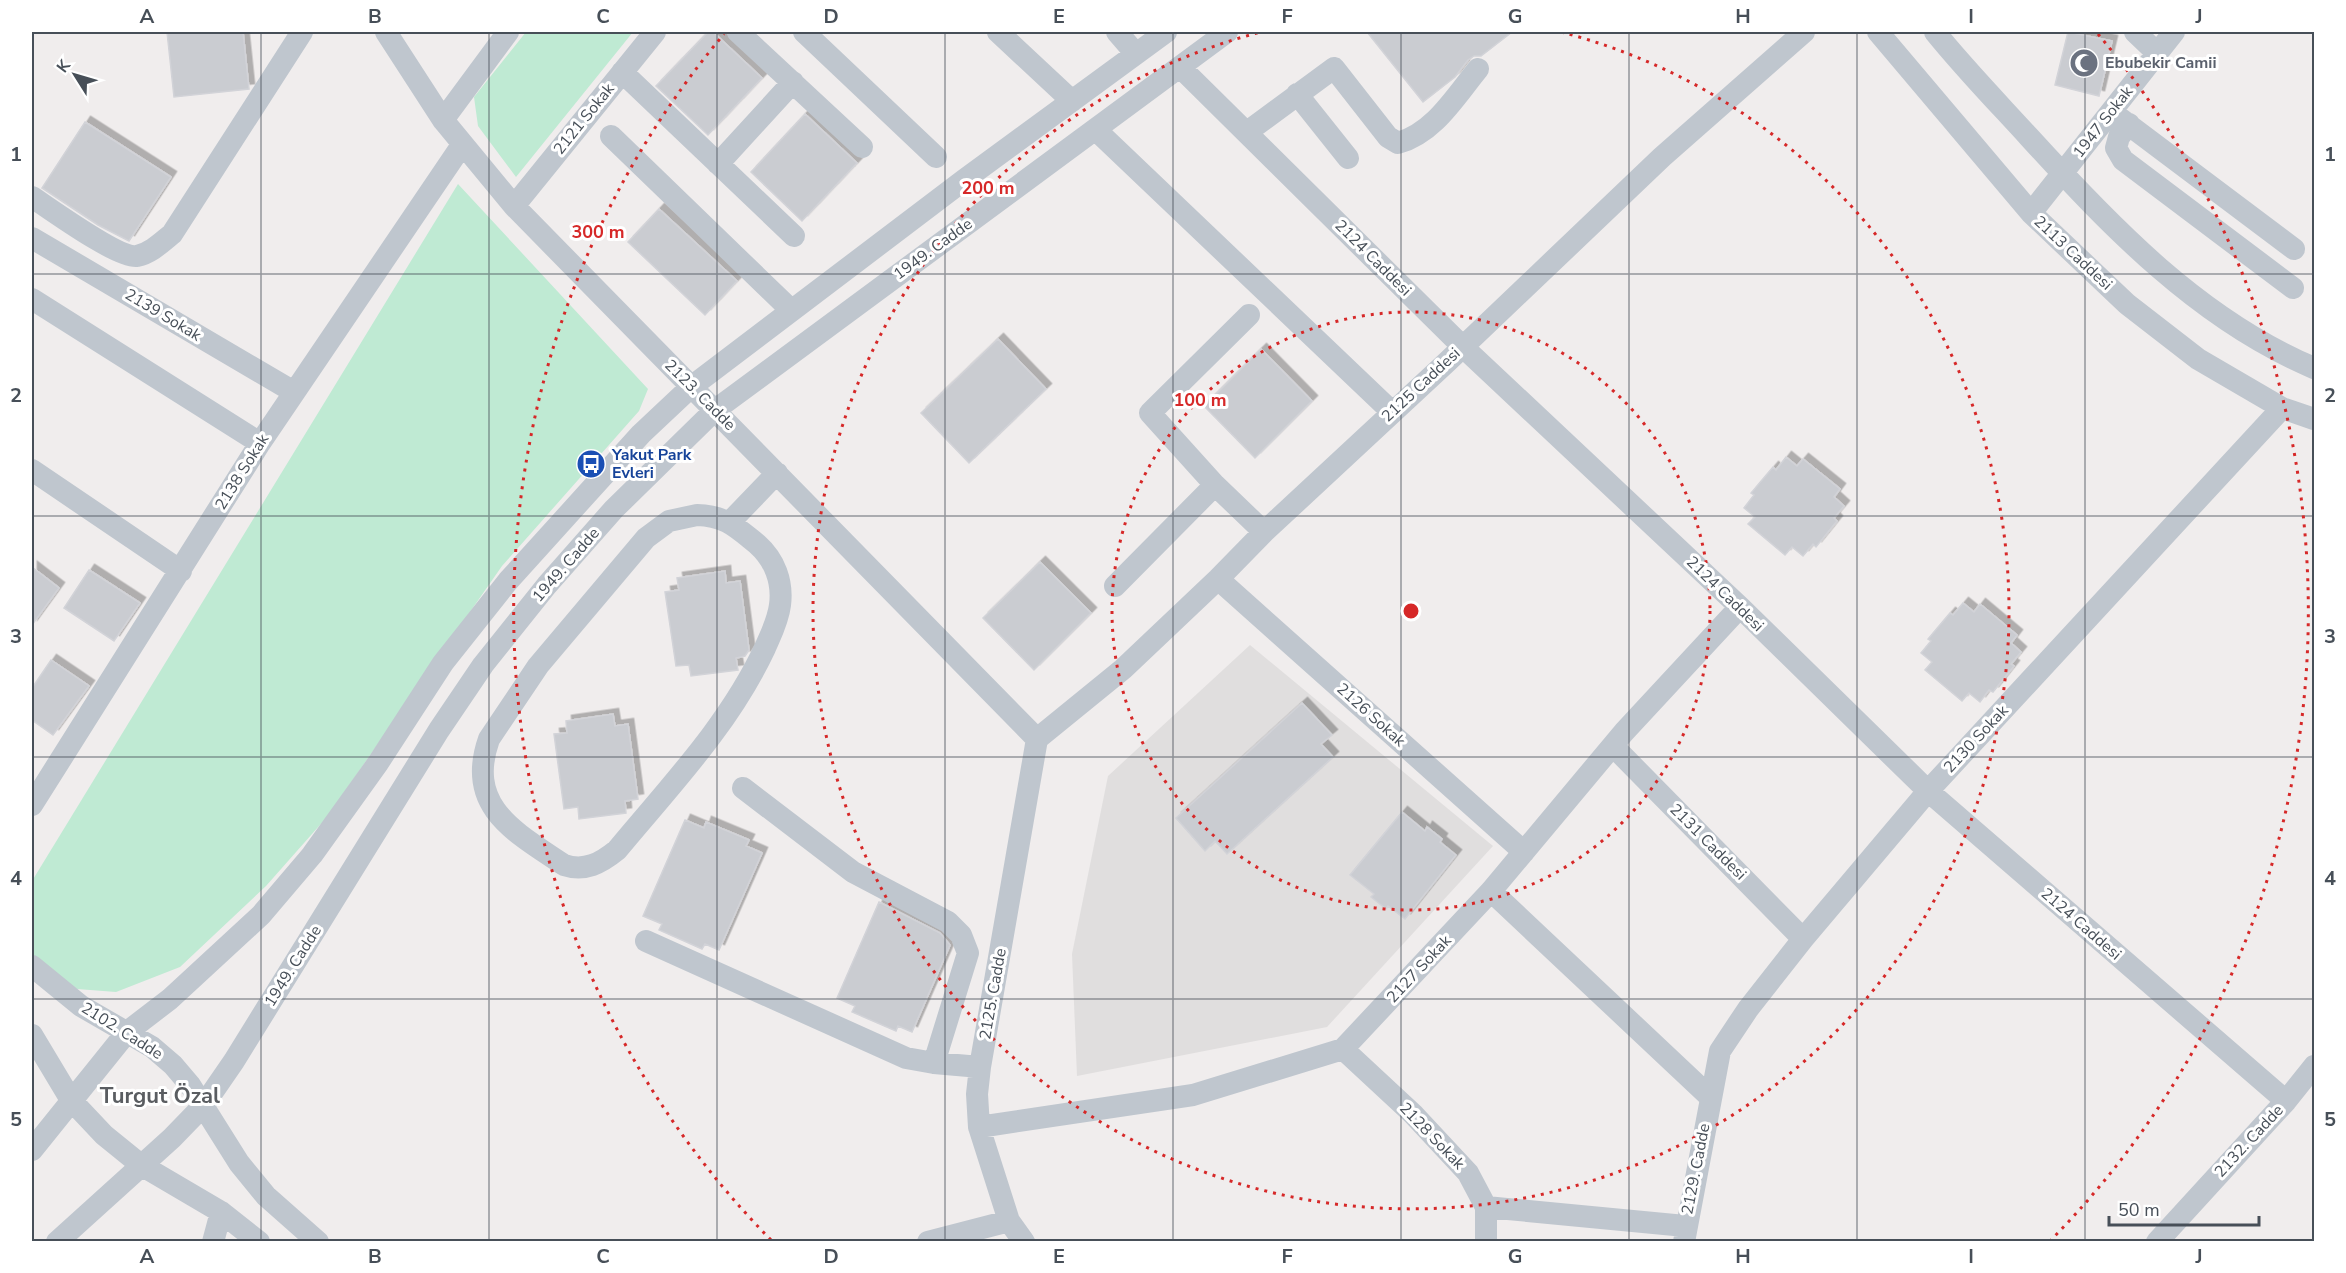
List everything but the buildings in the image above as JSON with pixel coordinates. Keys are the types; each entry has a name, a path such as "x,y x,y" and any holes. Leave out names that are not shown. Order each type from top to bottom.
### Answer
{"street":[{"path":"32,197 111,247 134,257 148,253 172,234 303,32"},
{"name":"2123. Cadde","path":"386,32 443,120 514,206 1037,739"},
{"path":"443,120 508,32"},
{"name":"2121 Sokak","path":"514,206 655,32"},
{"path":"738,32 862,147"},
{"path":"804,32 936,157"},
{"path":"998,32 1072,101"},
{"path":"1117,32 1136,54"},
{"name":"1949. Cadde","path":"32,1150 127,1032 170,999 268,906 312,855 378,763 443,663 508,581 641,434 691,387 791,310 1166,32"},
{"name":"1949. Cadde","path":"57,1242 172,1138 203,1106 234,1061 439,730 483,665 547,585 614,509 715,410 1227,32"},
{"name":"2125 Caddesi","path":"1037,739 1124,669 1264,532 1662,156 1804,32"},
{"name":"2113 Caddesi","path":"1878,32 2031,213 2127,304 2198,359 2282,408 2314,419"},
{"path":"1935,32 2062,174 2169,278 2238,328 2291,358 2314,368"},
{"path":"2135,32 2157,53"},
{"name":"1947 Sokak","path":"2031,213 2062,174 2120,118 2157,53 2174,32"},
{"name":"2124 Caddesi","path":"1180,67 1462,346 1740,607 1928,791 2286,1101"},
{"path":"1246,132 1334,68 1388,137 1398,143 1413,139 1432,125 1478,69"},
{"path":"622,72 794,236"},
{"path":"718,164 793,82"},
{"path":"1297,94 1348,158"},
{"path":"2120,118 2294,249"},
{"path":"2120,118 2116,148 2123,160 2293,288"},
{"path":"1096,130 1392,412"},
{"path":"611,136 791,310"},
{"name":"2138 Sokak","path":"32,805 294,392 462,145"},
{"name":"2139 Sokak","path":"32,238 294,392"},
{"path":"32,299 261,443"},
{"path":"1249,315 1150,413 1215,485 1264,532"},
{"name":"2130 Sokak","path":"1710,1097 1720,1051 1748,1009 1803,939 1928,791 2282,408"},
{"path":"32,470 181,571"},
{"path":"730,522 777,473"},
{"path":"1114,586 1215,485"},
{"path":"709,516 730,522 766,552 779,580 781,594 777,620 757,665 740,695 708,741 617,850 595,864 574,868 564,865 512,830 495,812 485,790 483,777 484,758 489,739 538,666 646,538 669,521 683,517 709,516"},
{"name":"2126 Sokak","path":"1218,579 1524,852"},
{"name":"2127 Sokak","path":"979,1127 1193,1095 1343,1049 1491,891 1613,746 1740,607"},
{"name":"2125. Cadde","path":"1024,1242 1009,1221 979,1127 977,1094 1037,739"},
{"name":"2131 Caddesi","path":"1613,746 1803,939"},
{"path":"743,788 853,872 948,922 961,935 968,953 934,1063"},
{"path":"1491,891 1710,1097"},
{"path":"646,941 906,1058 980,1067"},
{"name":"2102. Cadde","path":"32,966 81,1006 152,1047 173,1065 190,1085 239,1163 266,1196 318,1242"},
{"path":"32,1035 71,1100 104,1135 141,1165 221,1212 259,1242"},
{"name":"2128 Sokak","path":"1343,1049 1413,1114 1468,1173 1486,1207 1486,1242"},
{"name":"2132. Cadde","path":"2157,1242 2286,1101 2314,1066"},
{"name":"2129. Cadde","path":"1685,1234 1710,1097"},
{"path":"1486,1207 1685,1234"},
{"path":"213,1242 221,1212"},
{"path":"928,1242 1009,1221"}],"shaded area":[{"path":"1250,645 1493,846 1327,1027 1077,1076 1072,954 1108,776"}],"green space":[{"path":"526,32 633,32 516,177 478,126 474,97"},
{"path":"458,184 648,389 639,411 502,566 327,817 266,886 180,967 116,992 77,989 32,962 32,881"}],"place":[{"name":"Ebubekir Camii","path":"2084,63"},
{"name":"Yakut Park Evleri","path":"591,464"}],"district":[{"name":"Turgut Özal","path":"160,1096"}]}
